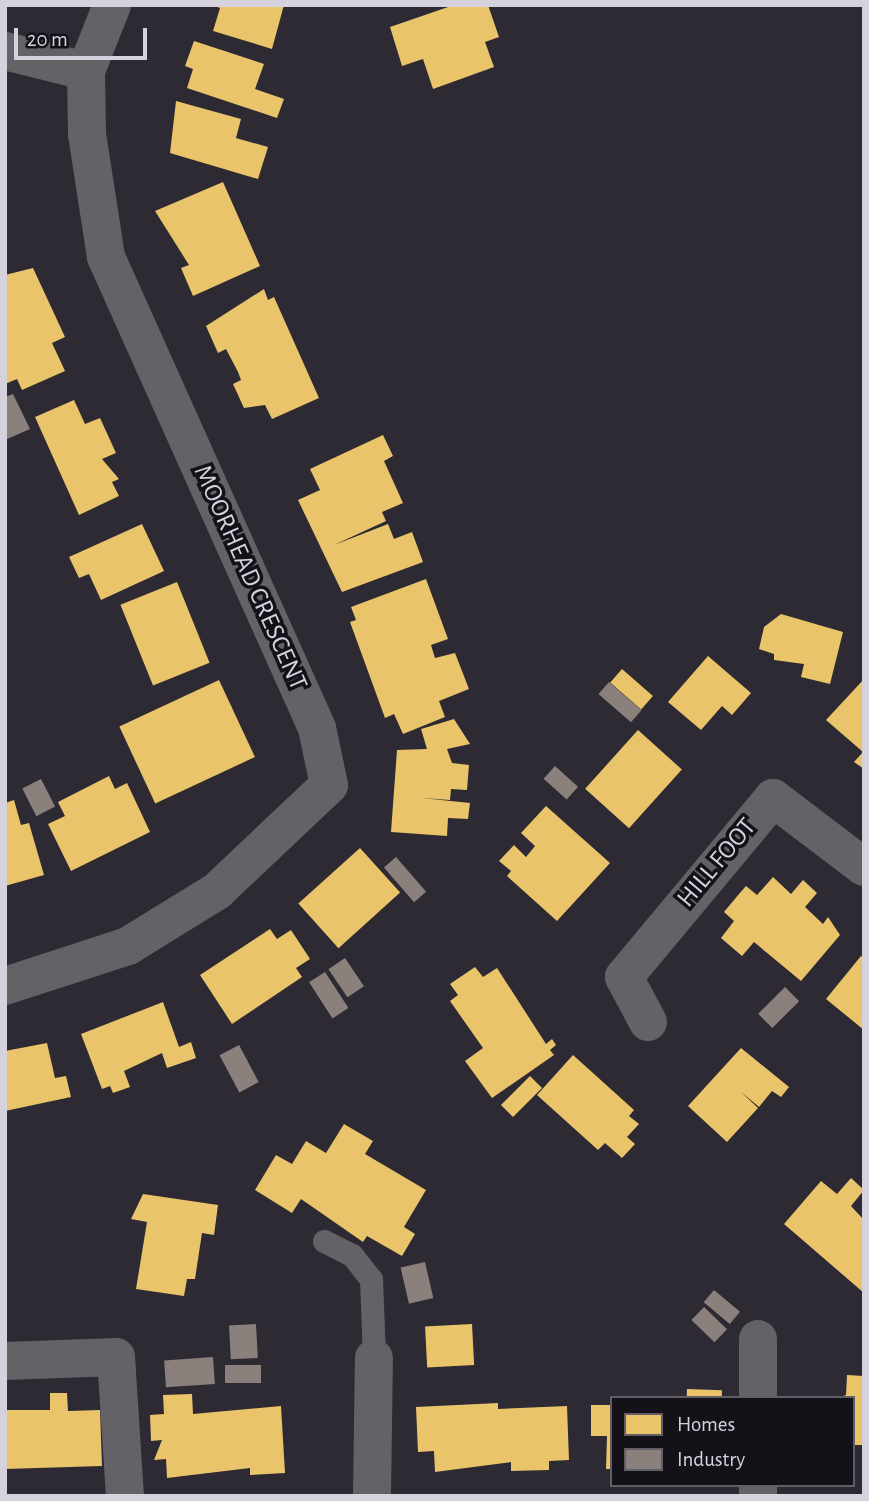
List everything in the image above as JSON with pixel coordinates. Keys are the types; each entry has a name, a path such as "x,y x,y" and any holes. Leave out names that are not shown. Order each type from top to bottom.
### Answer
{"street":[{"name":"MOORHEAD CRESCENT","path":"5,986 128,946 217,891 329,785 317,728 106,257 86,134 86,71 112,5"},
{"path":"5,51 86,71"},
{"name":"HILL FOOT","path":"648,1022 624,977 773,798 864,867"},
{"path":"758,1339 758,1396"},
{"path":"5,1361 116,1357 125,1496"},
{"path":"372,1496 374,1358"}],"lane":[{"path":"324,1241 352,1255 371,1279 374,1358"}],"building: Homes":[{"path":"213,5 284,5 272,49 213,31 220,8"},
{"path":"454,5 488,5 499,37 485,42 494,67 433,89 423,59 402,66 390,27"},
{"path":"194,41 264,64 255,89 284,99 277,118 187,88 193,69 185,66"},
{"path":"176,101 241,119 236,138 268,147 258,179 170,153"},
{"path":"223,182 260,266 193,296 181,268 189,265 155,211"},
{"path":"33,268 65,337 52,343 65,371 22,390 17,379 5,384 5,275"},
{"path":"264,289 268,300 274,297 319,398 272,419 265,405 244,408 233,384 241,380 238,372 226,349 218,353 206,326"},
{"path":"74,400 85,424 100,418 116,453 102,459 119,479 112,482 119,496 79,515 35,417"},
{"path":"383,435 393,456 384,461 403,503 382,512 386,521 334,545 388,524 394,539 412,532 423,562 342,592 298,500 320,490 310,469"},
{"path":"142,524 164,571 101,600 89,574 79,578 69,557"},
{"path":"426,579 448,639 431,645 435,658 455,653 469,689 439,701 445,717 403,734 394,714 385,718 350,622 356,620 351,607"},
{"path":"177,582 210,663 153,686 120,605"},
{"path":"781,614 843,632 830,684 801,677 804,664 774,660 774,654 759,649 764,627"},
{"path":"708,656 751,693 732,715 722,706 701,730 668,702"},
{"path":"622,669 653,696 641,709 610,683"},
{"path":"864,679 864,769 854,762 863,752 826,720"},
{"path":"219,680 255,757 155,804 119,726"},
{"path":"454,719 470,744 447,749 452,763 469,765 467,790 451,789 450,800 422,798 470,803 468,819 448,818 447,836 391,832 397,750 427,749 421,729"},
{"path":"638,730 682,769 629,828 585,789"},
{"path":"109,776 115,789 127,783 150,832 71,871 48,824 65,816 58,802"},
{"path":"14,800 21,825 29,823 44,875 5,886 5,803"},
{"path":"546,806 610,863 557,921 507,876 511,871 499,861 514,845 526,857 535,846 521,833"},
{"path":"360,848 400,893 338,948 298,904"},
{"path":"773,877 791,894 803,880 817,893 805,907 823,924 828,917 840,935 801,981 754,942 742,956 721,938 734,921 724,912 739,894 746,886 757,895"},
{"path":"270,929 277,939 291,930 310,959 296,968 302,977 232,1024 200,975"},
{"path":"861,956 864,958 864,1030 826,999"},
{"path":"475,967 483,977 497,968 546,1044 552,1039 556,1045 550,1050 554,1055 492,1098 465,1061 483,1048 450,1001 458,995 450,984"},
{"path":"163,1002 179,1047 191,1042 196,1058 167,1068 162,1053 124,1071 130,1087 113,1093 110,1086 102,1089 81,1034"},
{"path":"47,1043 55,1078 66,1076 71,1097 5,1111 5,1051"},
{"path":"741,1048 789,1087 781,1097 772,1091 759,1107 740,1091 758,1108 727,1142 688,1106"},
{"path":"573,1055 634,1110 629,1116 639,1124 627,1137 635,1144 622,1158 605,1143 598,1150 537,1095"},
{"path":"530,1076 542,1088 513,1117 501,1105"},
{"path":"344,1124 373,1141 365,1154 426,1190 404,1227 415,1234 402,1256 367,1236 363,1242 301,1199 292,1213 255,1190 276,1155 292,1164 306,1141 326,1153"},
{"path":"851,1178 864,1190 851,1206 864,1220 864,1293 784,1224 821,1181 837,1194"},
{"path":"143,1194 218,1205 214,1235 202,1233 195,1279 187,1279 184,1296 136,1289 147,1222 131,1219"},
{"path":"472,1324 474,1365 427,1367 425,1326"},
{"path":"847,1375 864,1376 864,1445 855,1445 855,1396 843,1396 846,1395"},
{"path":"687,1389 722,1390 722,1396 687,1396"},
{"path":"50,1393 67,1393 68,1411 100,1410 102,1466 5,1469 5,1410 50,1410"},
{"path":"192,1394 193,1414 281,1406 285,1473 250,1475 250,1468 167,1478 166,1459 154,1460 162,1440 151,1441 150,1415 164,1414 163,1395"},
{"path":"498,1403 498,1409 567,1406 569,1460 549,1461 549,1470 511,1471 511,1462 435,1472 434,1451 418,1452 416,1407"},
{"path":"591,1405 610,1405 610,1469 606,1469 607,1436 591,1436"}],"building: Industry":[{"path":"13,394 30,429 5,440 5,397"},
{"path":"609,682 641,710 631,722 599,694"},
{"path":"555,766 578,787 567,799 544,779"},
{"path":"41,779 55,807 36,816 22,789"},
{"path":"396,857 426,892 414,902 384,867"},
{"path":"345,958 364,986 347,997 328,969"},
{"path":"325,972 348,1008 332,1018 309,982"},
{"path":"785,987 799,1001 772,1028 758,1014"},
{"path":"239,1045 259,1082 239,1092 220,1055"},
{"path":"425,1262 433,1298 409,1304 401,1268"},
{"path":"714,1290 740,1312 730,1324 704,1302"},
{"path":"704,1307 727,1329 715,1342 691,1320"},
{"path":"256,1324 258,1358 231,1359 229,1325"},
{"path":"213,1357 215,1384 166,1387 164,1360"},
{"path":"225,1365 261,1365 261,1383 225,1383"}]}
